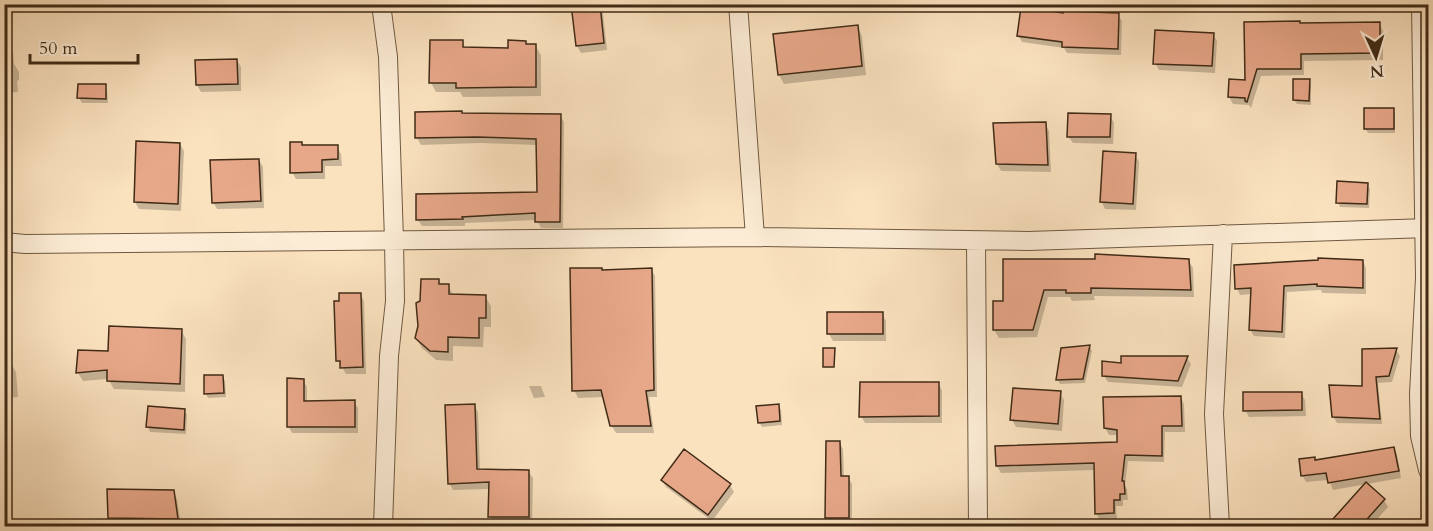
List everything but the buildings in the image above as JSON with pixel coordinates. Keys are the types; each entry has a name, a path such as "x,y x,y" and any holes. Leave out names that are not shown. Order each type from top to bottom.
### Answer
{"street":[{"path":"381,4 388,57 394,240 394,301 389,356 383,526"},
{"path":"738,4 755,237"},
{"path":"1421,4 1426,228 1419,394 1420,436 1428,470"},
{"path":"4,242 37,244 755,237 1040,241 1426,228"},
{"path":"1220,526 1214,414 1223,234"},
{"path":"976,241 978,526"}]}
